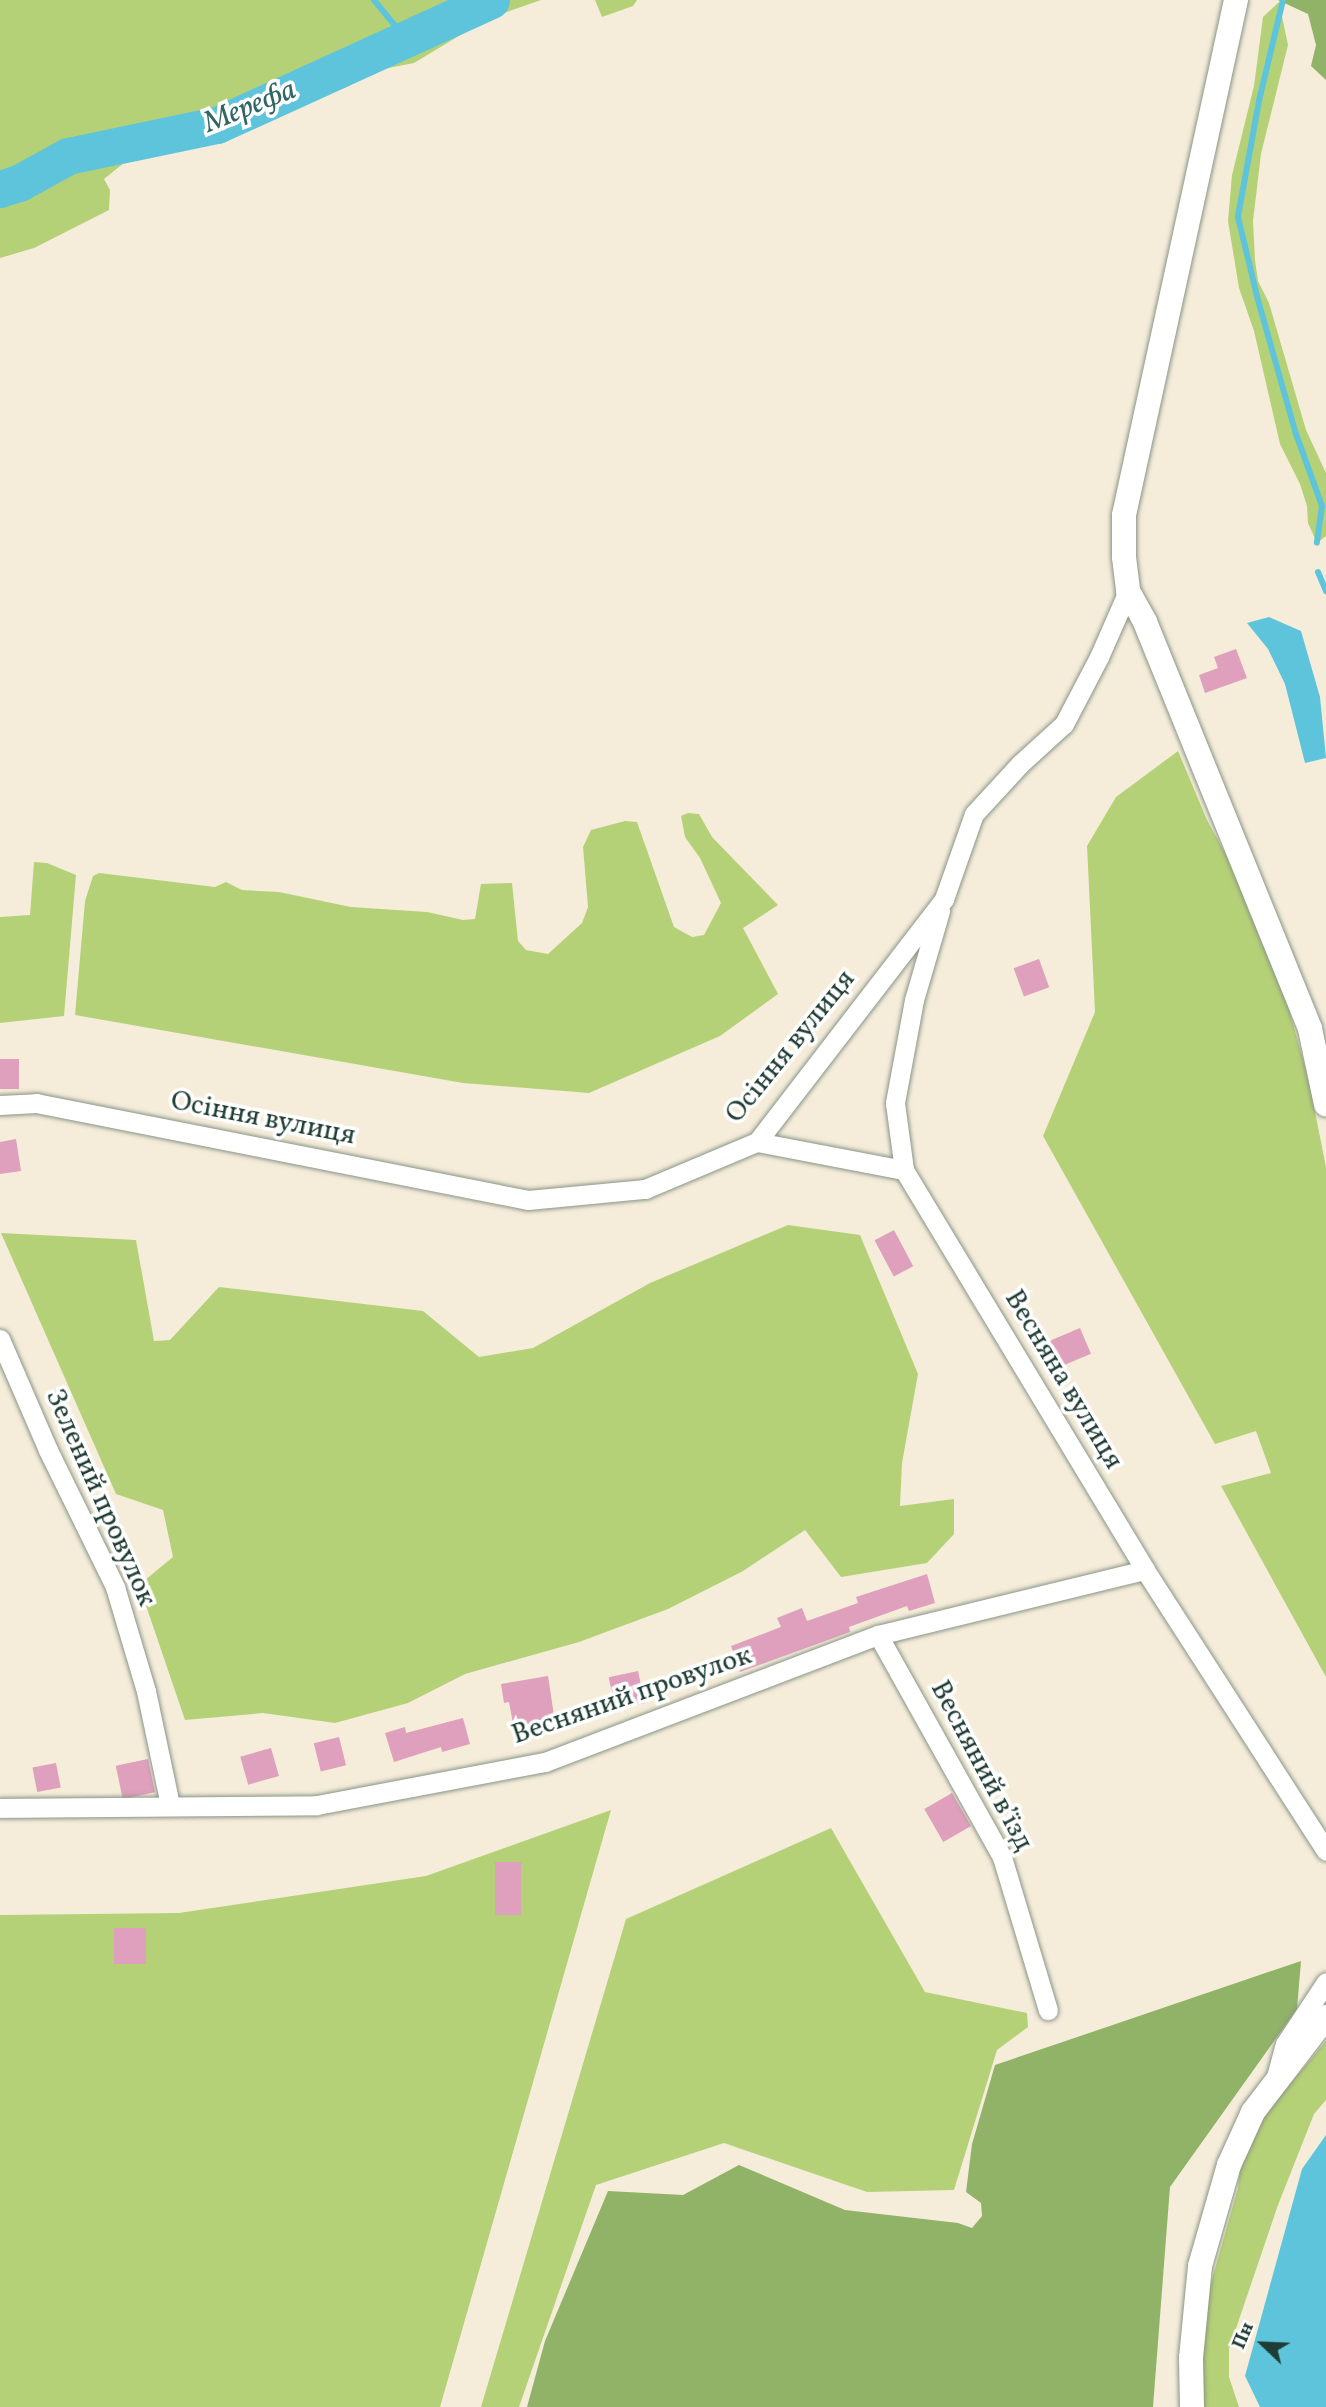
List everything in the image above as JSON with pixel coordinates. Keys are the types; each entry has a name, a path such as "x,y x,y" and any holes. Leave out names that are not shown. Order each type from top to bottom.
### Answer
{"street":[{"path":"1236,0 1124,515 1128,591 1144,622 1310,1029 1326,1104"},
{"name":"Осіння вулиця","path":"0,1104 36,1103 528,1200 645,1189 757,1142 943,899 974,814 1020,764 1064,724 1099,657 1128,591"},
{"name":"Весняна вулиця","path":"943,899 914,1000 895,1103 904,1170 1145,1570 1326,1851"},
{"path":"757,1142 904,1170"},
{"name":"Зелений провулок","path":"0,1339 48,1450 115,1587 146,1692 170,1805"},
{"name":"Весняний провулок","path":"0,1808 317,1805 545,1762 878,1635 1145,1570"},
{"name":"Весняний в’їзд","path":"878,1635 1002,1857 1048,2010"},
{"path":"1272,2088 1285,2044 1326,1982"},
{"path":"1192,2407 1191,2358 1200,2266 1229,2165 1253,2112 1326,2017"}],"green space":[{"path":"0,0 541,0 487,19 414,63 378,70 345,88 275,104 257,120 140,150 104,179 110,190 109,210 34,248 0,258"},
{"path":"595,0 637,0 633,6 602,17"},
{"path":"1278,0 1326,0 1326,80 1311,66 1316,45 1308,14"},
{"path":"1279,2 1288,45 1261,154 1253,221 1255,260 1258,281 1269,303 1306,430 1326,473 1326,536 1317,543 1308,523 1307,506 1300,484 1280,444 1254,331 1239,288 1228,221 1232,175 1254,86 1263,17"},
{"path":"1178,751 1207,820 1240,880 1282,985 1308,1077 1326,1167 1326,1677 1221,1486 1271,1473 1256,1431 1215,1444 1043,1136 1095,1012 1087,846 1116,797"},
{"path":"688,813 699,814 712,837 778,905 743,928 778,994 720,1036 589,1093 463,1083 75,1015 85,901 93,876 99,873 215,887 226,882 242,890 279,892 351,907 427,912 463,920 475,919 481,884 512,883 518,941 526,950 548,954 582,923 588,907 583,847 591,830 625,821 637,822 674,927 692,937 704,935 721,903 700,858 685,837 681,816"},
{"path":"34,862 47,863 76,875 64,1016 0,1023 0,917 30,915"},
{"path":"788,1225 860,1235 918,1374 902,1463 900,1506 954,1499 954,1534 927,1563 841,1577 805,1530 743,1571 668,1609 579,1642 465,1674 408,1703 335,1723 263,1713 185,1720 139,1585 173,1557 163,1510 116,1494 1,1233 136,1240 154,1341 170,1340 219,1287 423,1311 479,1357 533,1348 650,1283"},
{"path":"611,1810 440,2407 0,2407 0,1915 179,1913 426,1876"},
{"path":"831,1828 925,1992 1027,2013 1028,2027 997,2050 954,2190 867,2192 724,2143 596,2185 519,2407 481,2407 626,1919"},
{"path":"1301,1961 1297,2009 1170,2187 1153,2407 527,2407 545,2341 608,2191 683,2195 739,2165 845,2210 958,2223 972,2228 982,2216 981,2203 966,2192 972,2144 995,2065"},
{"path":"1326,2041 1326,2100 1314,2114 1278,2205 1229,2349 1229,2377 1239,2407 1201,2407 1205,2304 1238,2188 1240,2168 1265,2114"}],"water":[{"path":"1269,617 1301,631 1320,697 1326,758 1305,763 1285,684 1268,649 1247,623"},
{"path":"1326,2135 1326,2407 1260,2407 1245,2376 1302,2169"}],"building":[{"path":"1236,649 1247,678 1205,693 1199,675 1218,668 1214,657"},
{"path":"1039,959 1049,987 1024,996 1014,968"},
{"path":"0,1059 19,1059 19,1089 0,1089"},
{"path":"16,1139 21,1171 0,1174 0,1142"},
{"path":"894,1230 913,1266 894,1277 875,1240"},
{"path":"1080,1328 1091,1354 1060,1367 1049,1341"},
{"path":"927,1574 935,1603 909,1611 907,1606 849,1627 850,1632 740,1672 731,1646 781,1627 777,1618 802,1608 807,1621 858,1603 856,1597"},
{"path":"638,1671 645,1703 616,1710 609,1677"},
{"path":"548,1676 555,1722 514,1729 509,1702 504,1703 501,1684"},
{"path":"463,1718 470,1744 442,1752 441,1747 394,1762 385,1733 405,1727 406,1733"},
{"path":"339,1737 346,1765 321,1771 314,1743"},
{"path":"271,1748 279,1776 248,1785 240,1757"},
{"path":"148,1759 155,1792 123,1799 116,1766"},
{"path":"56,1763 61,1788 37,1792 32,1768"},
{"path":"952,1793 971,1826 943,1842 924,1809"},
{"path":"495,1862 521,1862 521,1915 495,1915"},
{"path":"114,1928 146,1928 146,1964 114,1964"}],"waterway":[{"path":"374,0 406,39"},
{"name":"Мерефа","path":"0,189 19,183 68,156 217,125 491,0"},
{"path":"1283,0 1259,101 1238,217 1258,300 1296,434 1322,506 1317,543"},
{"path":"1318,572 1326,591"}]}
